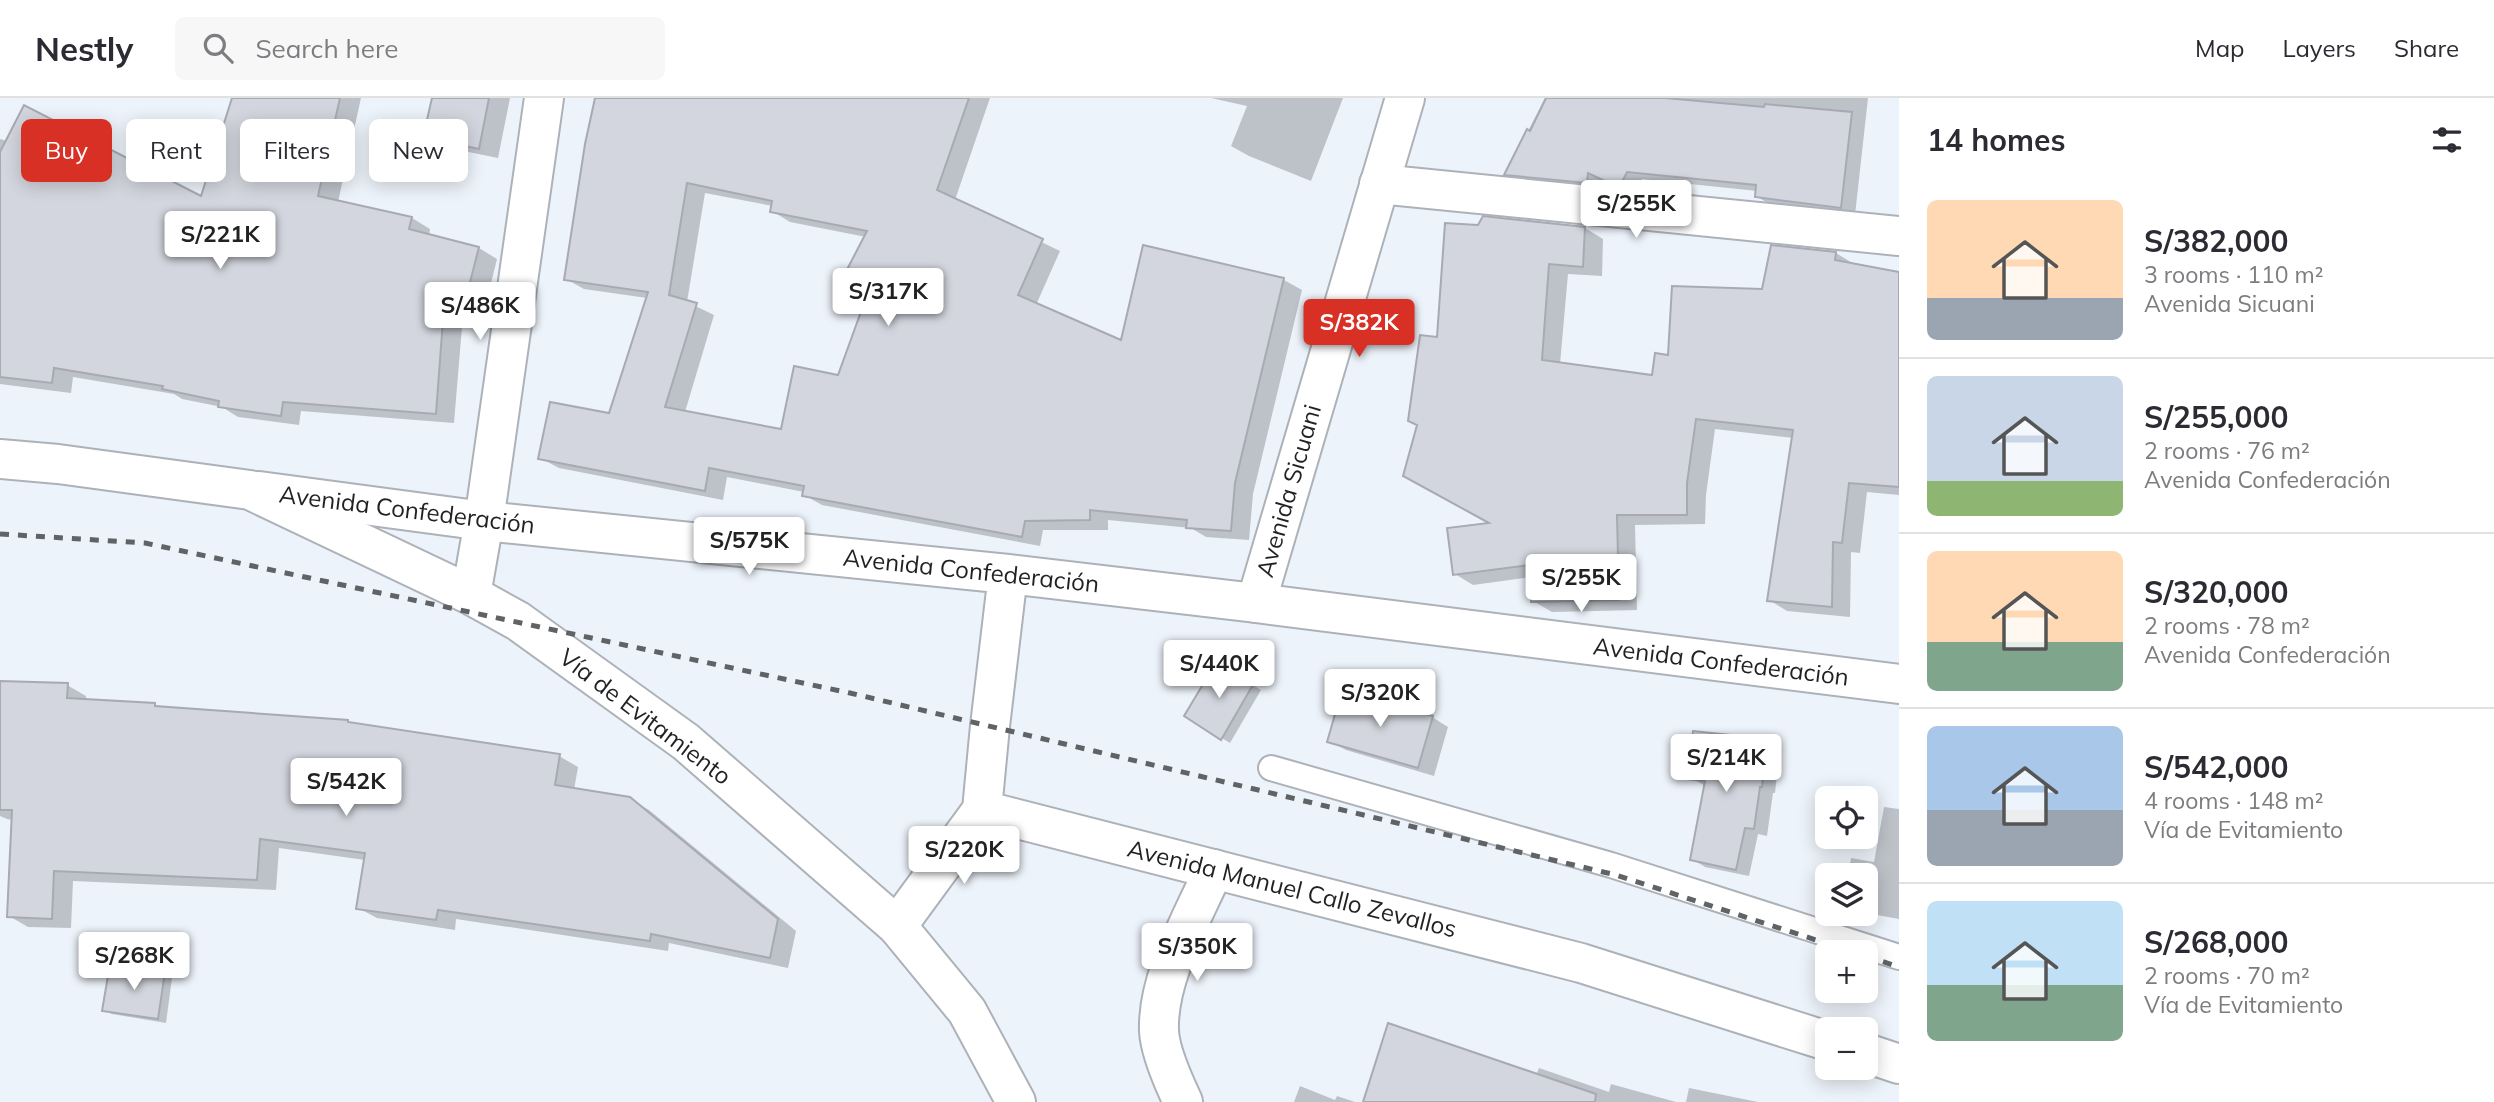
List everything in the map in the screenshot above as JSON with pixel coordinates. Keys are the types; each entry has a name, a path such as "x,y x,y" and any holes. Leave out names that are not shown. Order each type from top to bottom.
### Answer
{"main road":[{"path":"471,595 484,521 544,98"},
{"name":"Avenida Sicuani","path":"1256,603 1405,98"},
{"path":"1379,184 1899,236"},
{"name":"Avenida Confederación","path":"0,459 58,464 484,521 1008,574 1256,603 1899,684"},
{"name":"Vía de Evitamiento","path":"250,490 471,595 518,621 686,742 897,926 967,1011 1016,1102"},
{"path":"897,926 982,810 1008,574"},
{"name":"Avenida Manuel Callo Zevallos","path":"982,810 1581,962 1815,1037"},
{"path":"1183,1102 1173,1080 1159,1032 1162,999 1171,967 1214,869"},
{"path":"1878,1057 1899,1064"}],"lane":[{"path":"1271,768 1611,865 1899,957"}],"building":[{"path":"232,98 340,98 335,119 240,119 240,182 321,182 318,196 412,217 409,229 479,247 463,310 444,306 436,414 283,402 281,416 218,407 219,401 162,389 163,386 54,368 52,383 0,377 0,152 24,105 51,119 21,119 21,182 112,182 112,150 126,157 126,182 174,182 201,196 205,182 226,182 225,119"},
{"path":"432,98 489,98 479,149 468,147 468,119 427,119"},
{"path":"595,98 969,98 937,190 1043,239 1018,295 1121,340 1143,245 1284,278 1235,483 1231,531 1186,528 1187,520 1090,510 1090,520 1025,521 1022,537 802,496 804,486 709,468 705,491 538,459 550,402 609,413 648,292 564,280 585,144","holes":["687,183 772,201 770,212 867,231 841,281 867,295 838,375 794,366 781,429 665,407 697,303 669,295"]},
{"path":"1546,98 1665,98 1852,112 1841,208 1755,197 1756,185 1627,172 1620,186 1588,173 1587,183 1504,175"},
{"path":"1483,216 1585,227 1583,267 1549,264 1542,360 1652,375 1655,353 1668,355 1672,286 1762,289 1771,245 1836,252 1835,260 1899,272 1899,487 1849,483 1842,543 1833,542 1832,607 1767,601 1793,430 1696,419 1687,483 1687,515 1617,515 1619,600 1531,602 1530,565 1453,575 1447,528 1489,523 1403,476 1417,425 1408,421 1420,335 1437,337 1445,223 1478,225"},
{"path":"1217,661 1254,683 1221,740 1184,716"},
{"path":"0,681 68,683 67,698 348,720 560,754 555,785 630,797 778,919 770,958 651,934 650,941 438,910 436,920 356,909 365,853 260,839 257,880 54,871 52,919 7,917 12,810 0,810"},
{"path":"1342,690 1433,716 1418,768 1327,742"},
{"path":"1693,731 1767,739 1754,829 1745,828 1736,870 1690,860 1705,781 1688,779"},
{"path":"110,964 165,972 158,1019 102,1011"},
{"path":"1388,1023 1596,1094 1595,1102 1363,1102"}],"railway":[{"path":"0,534 145,543 850,693 1616,875 1816,940"},
{"path":"1878,960 1899,967"}]}
